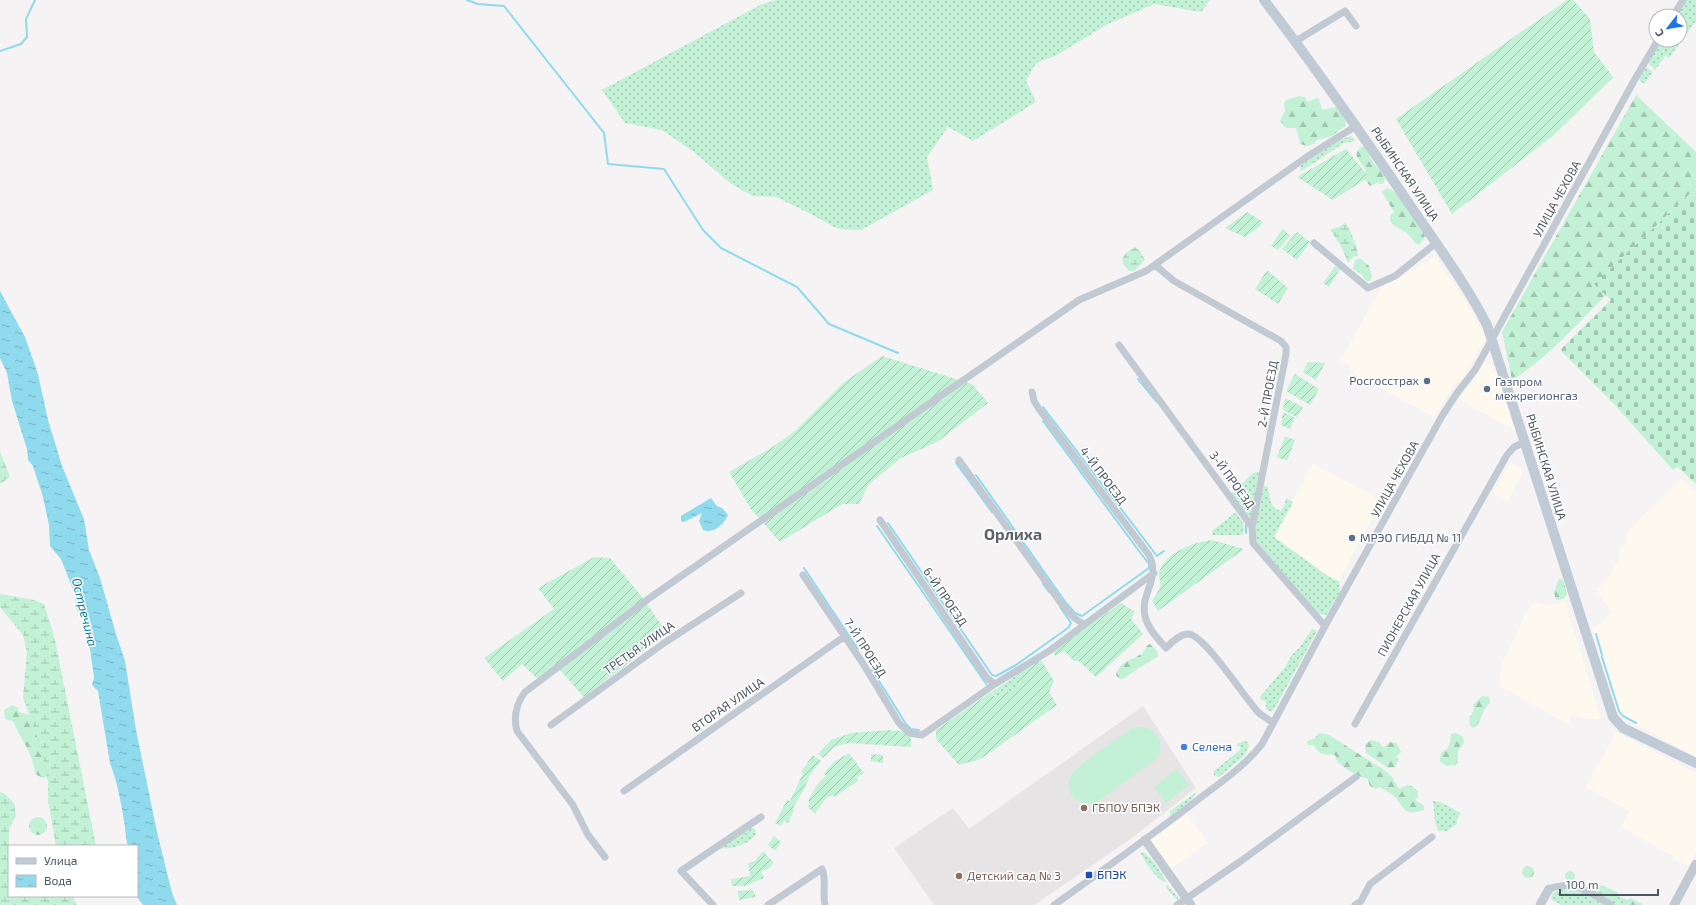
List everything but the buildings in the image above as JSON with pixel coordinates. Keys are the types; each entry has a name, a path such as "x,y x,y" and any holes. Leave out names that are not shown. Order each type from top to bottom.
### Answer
{"main road":[{"name":"РЫБИНСКАЯ УЛИЦА","path":"1264,0 1356,126 1436,243 1480,313 1492,340 1613,717 1623,728 1696,763"}],"street":[{"path":"1296,42 1345,11 1356,26"},
{"name":"УЛИЦА ЧЕХОВА","path":"1054,905 1145,840 1249,759 1262,744 1325,626 1442,416 1457,393 1476,370 1631,86 1653,48"},
{"path":"605,857 582,826 573,805 517,730 515,715 517,706 525,692 650,598 1079,300 1135,277 1155,265 1308,156 1356,126"},
{"path":"1314,243 1368,288 1395,276 1436,243"},
{"name":"2-Й ПРОЕЗД","path":"1155,265 1174,282 1281,341 1286,348 1274,424 1252,527"},
{"name":"3-Й ПРОЕЗД","path":"1119,345 1252,527 1253,543 1325,626"},
{"name":"4-Й ПРОЕЗД","path":"1032,392 1034,401 1039,409 1149,555 1154,565 1154,573"},
{"name":"ПИОНЕРСКАЯ УЛИЦА","path":"1355,724 1507,455 1514,447 1525,442"},
{"path":"959,460 1063,606 1072,616 1083,624"},
{"name":"6-Й ПРОЕЗД","path":"880,520 987,678 995,684"},
{"path":"995,684 1049,651 1083,624 1154,573"},
{"path":"1154,573 1144,602 1145,617 1159,640 1166,648 1182,635 1188,634 1194,636 1220,663 1258,712 1273,723"},
{"name":"7-Й ПРОЕЗД","path":"803,575 845,636 899,723 909,733 922,735 995,684"},
{"name":"ТРЕТЬЯ УЛИЦА","path":"551,725 664,642 742,592"},
{"name":"ВТОРАЯ УЛИЦА","path":"624,791 845,636"},
{"path":"1177,905 1189,902 1356,777"},
{"path":"713,905 681,871 761,817"},
{"path":"1355,905 1361,901 1370,884 1432,836"},
{"path":"1145,840 1189,902"},
{"path":"1674,905 1696,864"},
{"path":"768,905 822,869 826,877 823,896 825,905"},
{"path":"1540,905 1549,890 1560,885 1583,888 1611,905"}],"shaded area":[{"path":"1435,257 1465,300 1486,338 1462,379 1454,385 1434,417 1353,373 1350,366 1340,360 1382,287"},
{"path":"1485,363 1494,365 1515,431 1459,399"},
{"path":"1511,462 1521,468 1522,475 1508,501 1493,493"},
{"path":"1313,463 1382,501 1338,582 1274,537"},
{"path":"1681,479 1696,491 1696,756 1622,718 1618,711 1592,628 1598,625 1611,612 1596,589 1606,582 1619,558 1619,549 1627,541 1625,534"},
{"path":"1534,602 1549,605 1565,602 1601,719 1586,719 1573,715 1568,724 1499,686 1502,663 1519,629 1525,612"},
{"name":"ГБПОУ БПЭК","path":"1143,706 1196,788 1132,838 1034,905 934,905 894,848 953,808 969,829"},
{"path":"1616,732 1696,773 1696,853 1689,866 1672,859 1673,856 1621,827 1629,811 1586,787"},
{"path":"1187,814 1208,843 1170,869 1150,841"}],"green space":[{"path":"776,0 1210,0 1201,12 1154,4 1106,25 1057,55 1036,63 1026,81 1036,102 973,141 948,127 927,157 933,190 861,230 838,229 776,197 753,196 730,183 694,152 662,130 625,123 602,90 762,4"},
{"path":"1567,0 1573,0 1590,19 1594,52 1613,77 1554,135 1452,214 1396,119"},
{"path":"1686,0 1696,0 1696,21 1688,32 1688,8 1681,8"},
{"path":"1656,48 1676,48 1669,58 1666,55 1655,70 1648,63"},
{"path":"1646,67 1653,72 1644,84 1639,80"},
{"path":"1636,95 1696,152 1696,188 1594,284 1606,295 1538,362 1512,380 1502,332"},
{"path":"1300,96 1305,97 1308,102 1316,98 1319,99 1322,110 1336,107 1346,121 1345,126 1332,136 1317,140 1314,144 1307,146 1300,144 1296,128 1286,128 1280,121 1285,111 1284,103 1286,100"},
{"path":"1352,136 1355,141 1344,143 1300,172 1301,165 1319,152 1332,144"},
{"path":"1364,146 1368,149 1372,161 1385,179 1383,184 1377,183 1370,186 1363,177 1366,170 1356,154 1357,151"},
{"path":"1346,149 1369,177 1333,200 1297,177"},
{"path":"1387,188 1391,189 1401,198 1409,213 1421,227 1425,237 1419,245 1390,220 1390,216 1394,212 1382,192"},
{"path":"1696,188 1696,484 1678,467 1673,470 1614,404 1560,350 1611,300 1594,284"},
{"path":"1247,212 1263,222 1257,229 1245,237 1225,228"},
{"path":"1345,223 1351,233 1358,253 1358,256 1353,257 1348,263 1341,246 1331,231 1331,229 1339,227"},
{"path":"1283,228 1290,236 1278,250 1271,246"},
{"path":"1297,232 1310,242 1297,260 1282,249"},
{"path":"1135,247 1140,251 1145,260 1134,271 1129,271 1123,264 1122,259 1126,253"},
{"path":"1360,258 1369,266 1372,277 1370,281 1366,281 1361,274 1353,269 1355,260"},
{"path":"1335,266 1340,269 1329,287 1323,283"},
{"path":"1267,270 1288,288 1278,304 1255,289"},
{"path":"882,356 972,384 988,403 937,442 901,458 868,485 859,504 842,504 780,542 751,509 729,472 771,448 795,431 843,383"},
{"path":"1308,362 1325,363 1316,380 1303,372"},
{"path":"1295,374 1319,389 1310,405 1286,391"},
{"path":"1285,398 1303,407 1297,417 1283,410"},
{"path":"1283,412 1295,418 1290,429 1281,425"},
{"path":"1285,436 1295,440 1287,461 1277,457"},
{"path":"0,451 10,477 0,484"},
{"path":"1259,472 1251,516 1249,517 1232,493 1253,473"},
{"path":"1264,486 1268,487 1272,505 1277,510 1281,511 1285,504 1286,498 1293,502 1274,537 1329,577 1339,581 1340,592 1326,615 1319,614 1256,541 1255,522"},
{"path":"1236,512 1244,525 1243,535 1213,535 1212,531"},
{"path":"1212,540 1244,549 1158,611 1152,601 1160,588 1159,572 1164,564 1175,553 1182,549 1197,543"},
{"path":"594,557 610,558 642,597 667,633 584,697 557,667 540,681 522,664 503,681 484,658 554,609 538,588"},
{"path":"1559,579 1563,580 1567,593 1564,599 1556,600 1554,592"},
{"path":"0,594 34,600 44,604 55,640 96,845 56,845 48,800 48,782 41,748 23,697 27,652 23,635 0,607"},
{"path":"1121,603 1135,612 1131,619 1143,634 1096,677 1079,661 1074,661 1064,651 1055,656 1053,651"},
{"path":"1312,629 1317,631 1275,708 1271,712 1266,709 1266,701 1261,700 1260,697 1286,666 1291,656 1300,647"},
{"path":"1150,644 1158,652 1157,657 1123,679 1119,679 1116,675 1121,666 1139,656"},
{"path":"1041,660 1054,681 1049,692 1057,705 985,756 978,760 959,765 936,739 936,730 991,692 997,700 1005,689 1012,697 1024,670"},
{"path":"1024,670 1012,698 997,700 992,692"},
{"path":"1482,696 1489,697 1490,703 1474,728 1470,726 1469,719 1474,710 1473,705"},
{"path":"12,705 18,708 19,712 30,715 33,719 49,776 43,778 37,775 29,752 13,721 5,719 4,710"},
{"path":"1133,728 1148,728 1159,739 1160,749 1156,759 1096,803 1090,804 1078,801 1070,792 1069,787 1069,781 1076,770 1082,764"},
{"path":"889,730 901,731 911,736 911,747 848,743 834,747 823,758 818,754 831,740 851,733"},
{"path":"1319,733 1329,735 1386,771 1392,777 1399,789 1407,785 1413,787 1418,791 1418,797 1415,800 1424,806 1424,810 1417,812 1406,811 1393,795 1380,787 1375,789 1370,786 1367,778 1357,775 1342,766 1337,761 1335,755 1321,754 1313,745 1308,745 1307,741 1315,738"},
{"path":"1456,733 1463,737 1464,742 1458,752 1457,763 1455,765 1446,766 1440,761 1441,753 1447,749 1451,734"},
{"path":"1371,740 1379,742 1383,748 1390,742 1397,743 1401,752 1396,757 1399,759 1395,767 1388,768 1366,753 1365,745"},
{"path":"1244,741 1248,742 1249,746 1244,756 1219,777 1214,776 1214,771 1240,750 1241,747 1237,746 1237,744"},
{"path":"849,753 864,773 857,777 858,781 834,797 833,795 826,798 815,814 808,807 808,800 818,784 826,776 824,773 834,762"},
{"path":"871,754 883,755 883,763 871,761"},
{"path":"813,755 821,761 808,778 809,779 805,788 793,808 794,810 788,823 784,821 781,826 775,823 787,800 790,801 803,773 801,772"},
{"path":"1177,769 1189,785 1166,803 1154,787"},
{"path":"1198,791 1190,802 1170,816 1170,811"},
{"path":"0,792 5,794 14,803 16,816 9,829 8,897 74,897 77,905 0,905"},
{"path":"1433,801 1440,802 1461,813 1457,819 1457,824 1447,831 1439,831 1435,823"},
{"path":"38,817 44,820 47,826 44,832 38,835 32,832 29,826 32,820"},
{"path":"751,827 755,829 756,834 749,841 739,846 718,848"},
{"path":"774,836 781,842 775,851 768,845"},
{"path":"763,851 774,863 768,869 761,871 764,878 744,886 732,886 731,879 750,876 748,863 755,861"},
{"path":"1143,852 1150,857 1156,865 1166,881 1165,882 1151,870 1141,853"},
{"path":"1528,866 1532,868 1534,872 1532,876 1528,878 1524,876 1522,872 1524,868"},
{"path":"1568,871 1572,871 1575,876 1572,881 1568,881 1565,878 1565,874"},
{"path":"1167,885 1178,897 1178,901 1166,888"},
{"path":"1598,885 1636,905 1615,905 1593,891"},
{"path":"1602,885 1617,892 1617,902 1607,899 1597,891 1598,887"},
{"path":"1564,889 1582,892 1605,905 1561,905 1551,899 1553,893"},
{"path":"753,890 756,897 739,900 738,891"},
{"path":"1631,898 1643,905 1624,905 1625,901"}],"water":[{"name":"Остречина","path":"0,291 25,337 38,374 48,420 62,466 84,519 89,550 100,578 125,661 136,730 157,832 172,893 177,905 143,905 137,897 138,845 128,845 127,843 120,799 110,763 98,691 92,685 94,677 83,618 77,610 74,592 61,559 50,546 49,525 43,497 33,466 28,460 27,449 12,401 7,373 0,358"},
{"path":"711,498 717,506 722,508 728,515 718,528 711,531 703,530 699,521 702,513 684,522 681,521 681,516"}],"waterway":[{"path":"0,51 21,44 27,37 26,19 35,0"},
{"path":"467,0 478,4 504,6 604,133 608,164 664,169 703,230 721,248 797,287 829,324 898,353"},
{"path":"1138,379 1156,401"},
{"path":"1043,407 1157,556 1164,551"},
{"path":"976,475 1066,603 1075,613 1082,616 1149,568 1149,564 1043,421"},
{"path":"956,463 992,512"},
{"path":"888,523 992,675 996,676 1016,665 1068,628 1071,623 1060,607"},
{"path":"1246,524 1246,533"},
{"path":"877,526 987,685"},
{"path":"804,568 858,649"},
{"path":"1043,584 1049,592"},
{"path":"1596,634 1602,655"},
{"path":"1602,657 1619,711 1623,716 1636,723"},
{"path":"872,670 906,724 911,729 919,730"}],"place":[{"name":"Росгосстрах","path":"1427,381"},
{"name":"Газпром межрегионгаз","path":"1487,389"},
{"name":"МРЭО ГИБДД № 11","path":"1352,538"},
{"name":"Селена","path":"1184,747"},
{"name":"ГБПОУ БПЭК","path":"1084,808"},
{"name":"БПЭК","path":"1089,875"},
{"name":"Детский сад № 3","path":"959,876"}],"district":[{"name":"Орлиха","path":"1013,534"}]}
